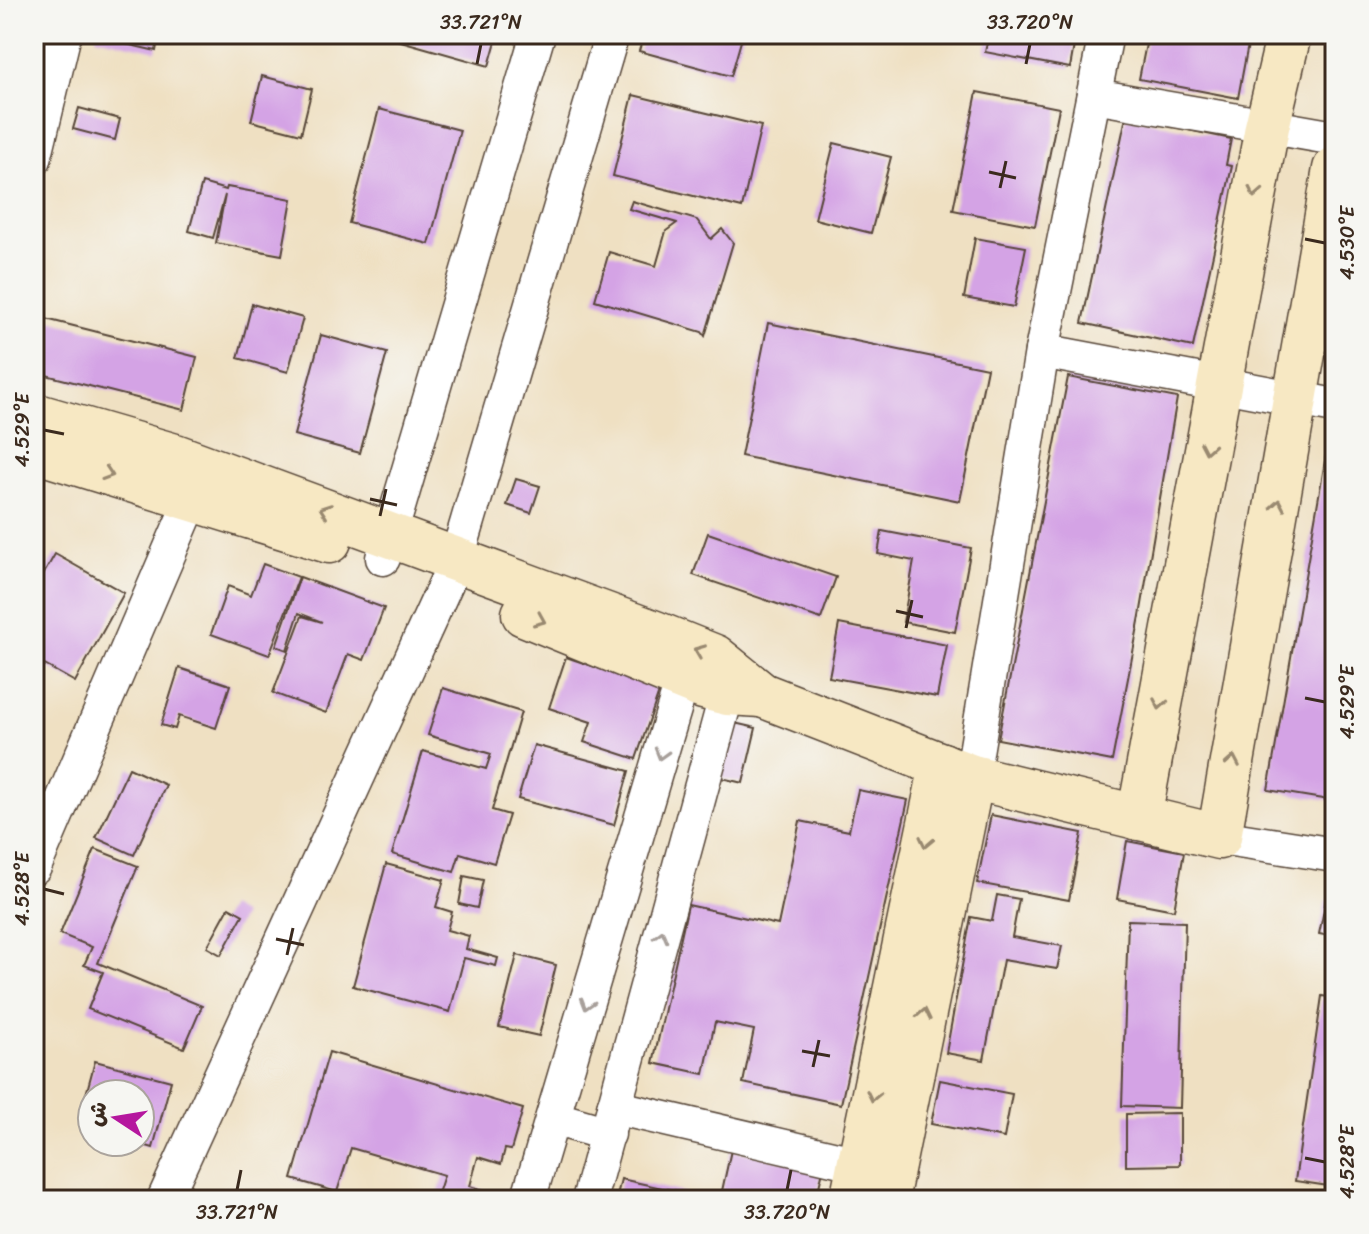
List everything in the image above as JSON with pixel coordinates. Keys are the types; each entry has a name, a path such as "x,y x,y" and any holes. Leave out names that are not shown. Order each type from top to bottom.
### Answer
{"main road":[{"path":"1139,818 1267,127 1289,34"},
{"path":"452,569 683,679 745,694 957,771 1219,837 1316,402 1335,169"},
{"path":"34,415 175,456 387,546 715,657 745,694"},
{"path":"34,450 192,499 387,546"},
{"path":"872,1184 957,771"}],"street":[{"path":"34,159 64,34"},
{"path":"387,546 538,34"},
{"path":"164,1200 452,569 612,34"},
{"path":"957,771 1106,34"},
{"path":"1094,96 1335,138"},
{"path":"1042,351 1316,402"},
{"path":"34,867 192,499"},
{"path":"528,1200 683,679"},
{"path":"589,1200 614,1108 745,694"},
{"path":"1219,837 1335,855"},
{"path":"569,1065 614,1108"},
{"path":"553,1118 614,1108 872,1184"}],"building":[{"path":"97,34 159,35 156,51 96,37"},
{"path":"376,34 498,34 489,66"},
{"path":"644,34 743,34 731,76 639,51"},
{"path":"989,34 1076,34 1070,68 985,52"},
{"path":"1148,34 1250,34 1238,98 1139,79"},
{"path":"262,76 312,89 301,134 251,121"},
{"path":"977,92 1059,108 1035,226 953,210"},
{"path":"633,95 761,126 742,208 613,176"},
{"path":"79,108 120,119 115,140 73,129"},
{"path":"379,109 460,130 429,244 349,223"},
{"path":"1126,117 1231,139 1226,165 1232,166 1193,347 1082,323"},
{"path":"834,143 891,157 871,233 815,219"},
{"path":"202,183 226,190 227,187 292,199 282,255 216,243 225,195 213,238 189,231"},
{"path":"632,201 697,220 711,239 722,229 733,243 705,336 702,332 595,300 609,252 656,266 666,231 677,223 629,209"},
{"path":"975,238 1026,247 1014,307 964,298"},
{"path":"252,304 303,318 288,372 238,358"},
{"path":"34,316 197,357 184,410 34,372"},
{"path":"768,323 987,368 960,501 741,456"},
{"path":"321,335 387,353 360,453 294,435"},
{"path":"1068,377 1177,398 1112,761 998,739"},
{"path":"1331,426 1335,427 1335,801 1268,790"},
{"path":"516,479 540,486 531,513 507,505"},
{"path":"882,531 971,548 955,632 903,622 914,561 878,554"},
{"path":"708,533 836,577 821,619 693,575"},
{"path":"55,554 124,593 75,682 34,659 34,591"},
{"path":"263,564 299,577 269,655 211,634 228,586 251,595"},
{"path":"300,577 384,608 364,660 348,654 326,713 273,693 302,616 322,622 299,613 287,650 276,646"},
{"path":"839,624 947,645 937,697 829,677"},
{"path":"566,657 660,689 636,759 584,742 591,722 549,708"},
{"path":"179,668 230,685 216,728 179,716 175,729 161,725"},
{"path":"443,688 521,712 492,810 509,815 494,863 460,853 454,872 392,854 423,751 486,769 491,754 428,735"},
{"path":"730,722 756,728 743,783 717,777"},
{"path":"534,745 629,771 614,825 518,799"},
{"path":"129,768 166,785 134,855 96,838"},
{"path":"858,790 908,800 841,1104 743,1083 754,1030 715,1022 704,1074 653,1063 688,905 778,925 800,821 849,831"},
{"path":"991,815 1082,833 1069,900 977,883"},
{"path":"1127,841 1184,852 1174,910 1117,899"},
{"path":"95,849 138,866 98,963 202,1006 184,1048 88,1009 103,972 84,965 92,947 60,934"},
{"path":"386,864 444,880 436,907 452,912 447,930 469,936 466,949 498,958 496,966 464,958 450,1012 353,986"},
{"path":"464,876 483,880 477,908 459,904"},
{"path":"997,895 1019,899 1012,937 1062,946 1057,969 1003,960 984,1060 946,1053 971,917 992,921"},
{"path":"1326,900 1335,901 1335,937 1319,934"},
{"path":"229,907 243,915 221,955 207,947"},
{"path":"1128,920 1185,922 1180,1108 1122,1106"},
{"path":"517,955 556,965 539,1036 499,1027"},
{"path":"1322,996 1335,998 1335,1187 1295,1181"},
{"path":"329,1052 523,1109 511,1150 505,1149 501,1164 478,1157 470,1186 490,1192 488,1200 436,1200 444,1175 351,1148 337,1192 292,1179"},
{"path":"95,1061 171,1081 156,1137 156,1078 90,1078"},
{"path":"940,1080 1012,1094 1004,1138 931,1124"},
{"path":"1180,1113 1180,1165 1126,1166 1126,1114"},
{"path":"731,1150 823,1170 816,1200 720,1200"},
{"path":"621,1179 685,1193 683,1200 616,1200"}]}
